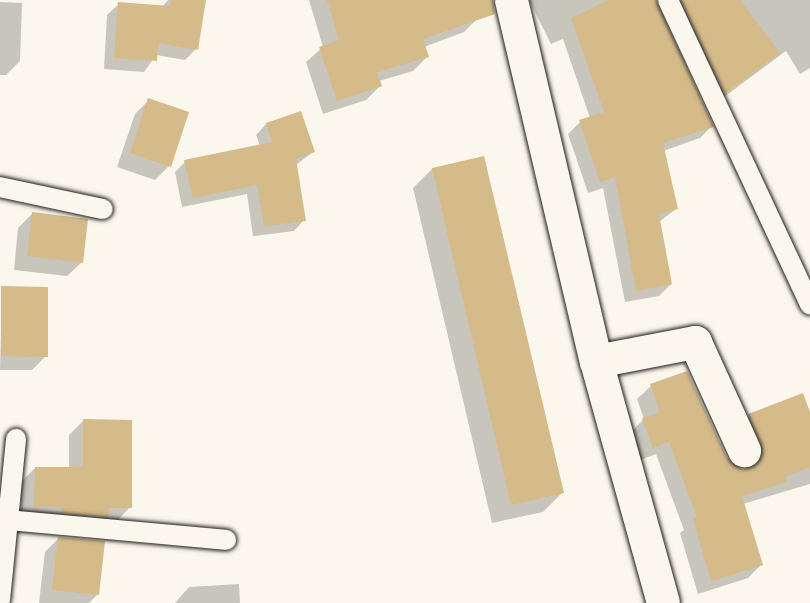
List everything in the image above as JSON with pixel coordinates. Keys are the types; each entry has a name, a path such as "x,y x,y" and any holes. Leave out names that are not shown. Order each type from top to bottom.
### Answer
{"street":[{"path":"511,0 596,361 663,602"},
{"path":"596,361 695,342 744,450"}],"lane":[{"path":"669,0 810,305"},
{"path":"0,187 103,209"},
{"path":"0,600 16,439"},
{"path":"8,520 226,540"}],"building":[{"path":"171,0 206,0 198,50 158,43 157,61 114,58 118,2 170,6"},
{"path":"327,0 493,0 495,14 423,39 429,57 377,72 382,86 337,101 319,47 339,40"},
{"path":"609,0 656,0 714,127 663,143 678,209 659,214 672,284 636,291 615,177 600,182 579,120 604,112 571,18"},
{"path":"681,0 740,0 780,53 725,94"},
{"path":"148,98 189,112 171,167 130,153"},
{"path":"301,111 315,152 296,159 306,221 264,226 257,185 193,198 184,160 272,142 266,123"},
{"path":"484,156 564,493 511,505 432,168"},
{"path":"32,212 88,219 83,263 27,256"},
{"path":"1,286 48,287 48,357 1,356"},
{"path":"687,371 727,458 742,469 752,467 763,452 748,414 803,393 810,412 810,467 785,477 787,482 742,496 763,565 711,581 693,519 697,517 669,442 653,448 642,418 660,412 650,384"},
{"path":"83,419 132,420 132,508 109,508 108,517 61,513 62,507 34,507 35,467 83,467"},
{"path":"58,537 105,541 99,595 52,590"}]}
